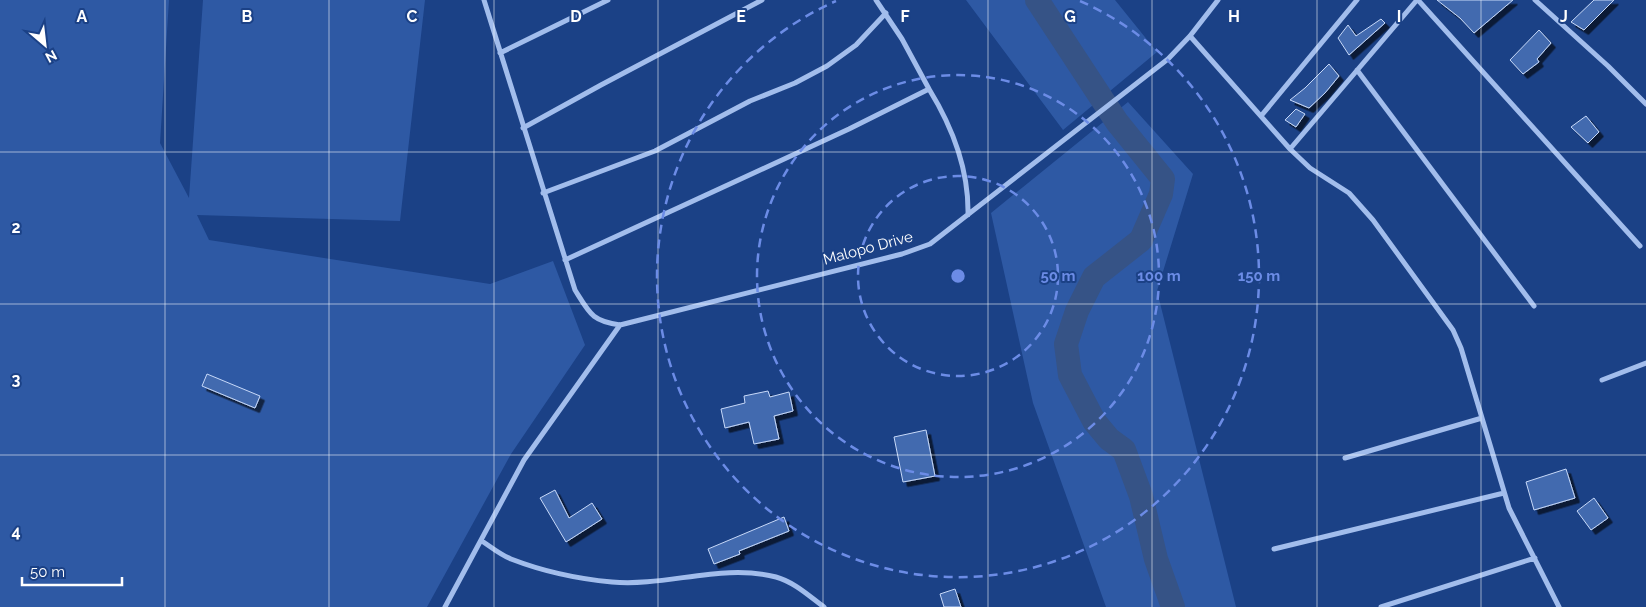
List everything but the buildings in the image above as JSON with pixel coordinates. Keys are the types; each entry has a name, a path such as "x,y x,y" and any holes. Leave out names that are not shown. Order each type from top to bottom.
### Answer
{"street":[{"path":"445,607 524,460 620,326 601,322 588,311 575,290 542,193 484,0"},
{"path":"500,53 608,0"},
{"path":"522,128 600,84 762,0"},
{"path":"876,0 886,13 949,125 959,149 968,198 968,215"},
{"name":"Malopo Drive","path":"620,326 902,254 930,244 1168,59 1190,36 1218,0"},
{"path":"1260,116 1357,0"},
{"path":"1290,149 1418,0 1640,246"},
{"path":"1535,0 1608,66 1646,104"},
{"path":"542,193 656,151 742,105 827,66 856,45 886,13"},
{"path":"1190,36 1290,149 1310,168 1349,193 1372,220 1453,330 1461,348 1509,508 1560,607"},
{"path":"1357,70 1534,306"},
{"path":"565,260 849,129 929,89"},
{"path":"1602,380 1646,363"},
{"path":"1345,458 1482,418"},
{"path":"1274,549 1504,493"},
{"path":"482,541 511,558 559,573 613,582 735,573 751,573 777,577 795,586 824,607"},
{"path":"1381,607 1535,558"}],"shaded area":[{"path":"0,0 169,0 160,143 189,198 203,0 425,0 400,221 197,215 209,240 490,284 553,261 585,345 511,454 427,607 0,607"},
{"path":"966,0 1115,0 1157,52 1063,130"},
{"path":"1128,102 1193,174 1157,291 1236,607 1106,607 1033,403 991,213"}],"waterway":[{"path":"1037,0 1117,122 1163,179 1161,194 1141,240 1094,277 1077,311 1066,344 1070,375 1094,421 1109,439 1124,450 1141,496 1156,559 1173,607"}]}
